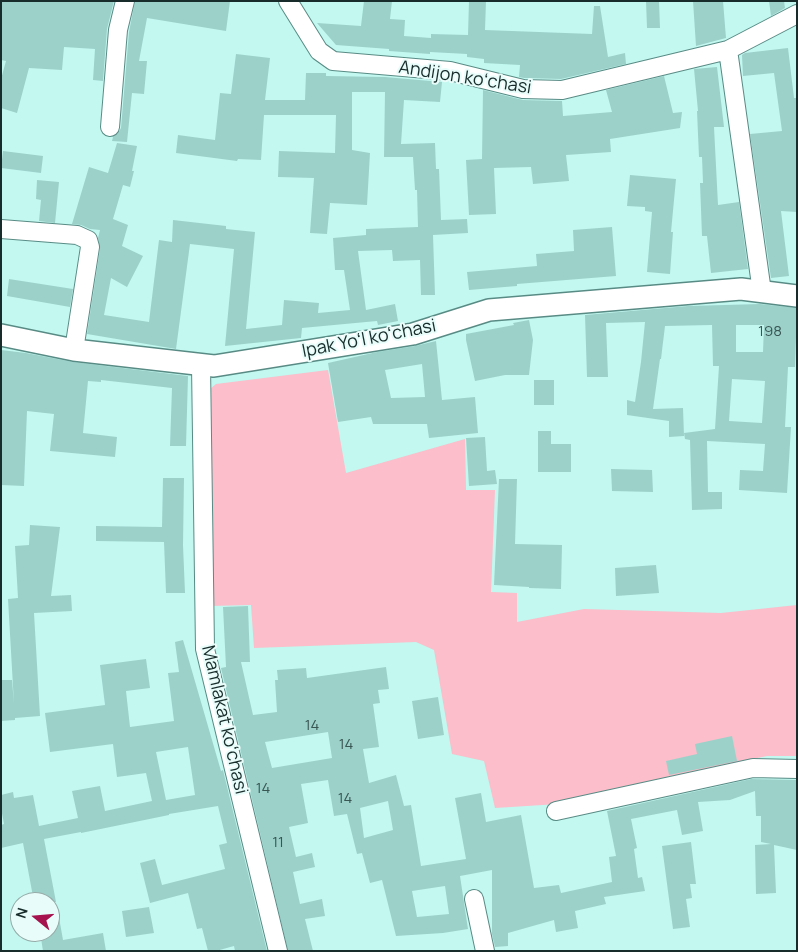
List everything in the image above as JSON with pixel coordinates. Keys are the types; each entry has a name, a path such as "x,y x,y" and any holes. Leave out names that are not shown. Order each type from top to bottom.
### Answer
{"street":[{"path":"110,127 118,30 125,1"},
{"name":"Andijon koʻchasi","path":"288,1 319,51 333,61 450,72 523,89 562,90 728,50 793,11"},
{"path":"728,50 762,292"},
{"path":"1,229 77,235 88,240 90,247 74,350"},
{"name":"Ipak Yoʻl koʻchasi","path":"1,335 74,350 214,366 413,334 489,310 741,289 797,296"},
{"name":"Mamlakat koʻchasi","path":"201,365 205,650 278,951"},
{"path":"556,811 753,768 797,769"},
{"path":"474,899 485,951"}],"shaded area":[{"path":"328,370 346,473 465,439 466,490 495,490 491,592 517,593 517,622 584,609 721,613 797,605 797,756 767,756 667,777 574,803 495,808 484,761 452,754 434,650 416,642 254,648 251,605 209,606 204,394 216,384"}],"building":[{"path":"1,1 114,1 107,29 103,81 93,80 95,49 64,47 62,70 29,68 17,113 1,108 1,79 6,61 1,60"},
{"path":"135,1 230,1 226,31 147,18 139,61 147,61 144,94 132,93 127,142 112,141 121,128 129,32"},
{"path":"364,1 392,1 390,19 405,20 404,36 431,38 431,34 468,35 469,1 486,1 485,30 592,34 594,6 600,6 608,57 625,53 626,64 561,79 524,78 519,77 520,65 484,63 484,59 467,57 467,54 430,52 430,54 336,45 317,23 361,26"},
{"path":"646,1 659,1 660,28 647,28"},
{"path":"693,1 723,1 726,38 696,46"},
{"path":"769,1 784,1 785,8 771,16"},
{"path":"788,48 794,98 797,98 797,212 781,211 789,276 771,278 750,134 782,131 774,73 743,76 742,55 745,53"},
{"path":"236,54 270,58 265,100 305,100 306,73 326,73 326,76 385,77 442,82 440,102 404,100 401,144 435,143 436,169 439,169 441,220 467,219 468,233 433,235 435,295 421,295 420,260 393,261 392,250 358,251 366,310 395,304 398,321 378,325 377,321 302,328 301,338 225,346 234,249 190,244 176,349 87,334 100,249 98,238 100,230 72,224 89,167 108,173 117,143 137,146 130,187 123,185 113,219 128,225 122,246 143,256 127,287 111,278 104,315 149,322 159,240 172,242 173,220 226,226 226,229 255,232 246,329 282,325 284,300 319,303 318,313 350,310 344,270 335,270 333,238 366,235 366,229 418,227 417,190 415,190 413,157 384,157 385,92 352,92 352,150 370,153 367,205 330,203 327,234 310,233 314,178 278,177 279,151 335,153 336,115 264,115 261,160 238,159 237,161 176,153 178,135 215,140 220,93 231,94"},
{"path":"717,67 724,127 714,127 718,205 739,202 748,269 711,273 707,236 702,236 700,183 703,183 702,157 699,157 698,111 694,69"},
{"path":"664,76 673,113 682,112 680,128 610,139 611,152 566,155 569,181 533,184 531,167 494,168 496,214 469,215 466,160 482,159 483,90 523,100 562,101 563,116 612,112 606,90"},
{"path":"3,151 43,156 41,173 1,168"},
{"path":"630,175 676,179 671,232 673,232 670,274 647,272 652,212 645,211 645,207 627,206"},
{"path":"37,180 59,182 55,223 39,221 41,200 36,199"},
{"path":"612,227 616,276 469,290 467,272 537,266 536,254 574,251 573,230"},
{"path":"9,279 73,289 70,307 7,296"},
{"path":"760,304 797,308 795,367 788,367 785,427 791,427 787,493 739,490 740,470 763,471 765,444 707,441 708,492 722,492 722,509 692,510 690,440 685,439 684,433 715,429 719,366 713,366 712,325 665,326 653,409 683,408 684,436 669,437 669,421 627,415 627,400 635,402 645,322 606,323 608,377 587,377 585,315 688,306","holes":["736,325 764,325 763,352 736,352","732,379 765,381 762,423 729,421"]},
{"path":"529,320 533,340 529,375 505,375 475,381 466,334 514,325 513,323"},
{"path":"436,341 442,400 475,397 478,433 429,438 427,424 373,424 371,417 338,422 328,363","holes":["422,364 425,397 391,398 385,370"]},
{"path":"1,350 73,362 188,376 186,446 170,446 172,388 101,380 101,382 88,381 83,433 117,437 115,457 50,451 54,414 27,411 24,486 1,485"},
{"path":"534,380 554,380 554,405 534,405"},
{"path":"538,431 551,431 551,444 571,444 571,472 538,472"},
{"path":"485,437 487,471 495,470 497,484 469,486 466,438"},
{"path":"611,469 652,470 653,492 612,491"},
{"path":"163,478 184,478 183,545 185,593 166,593 164,542 96,541 96,526 162,527"},
{"path":"499,479 517,479 515,544 562,545 561,589 494,585"},
{"path":"30,525 60,527 51,596 71,595 72,611 34,613 40,716 1,721 1,680 12,680 14,704 8,599 18,598 15,546 29,545"},
{"path":"656,565 659,593 616,596 615,568"},
{"path":"248,606 250,662 241,662 253,715 277,712 275,680 278,680 277,670 306,668 307,678 386,667 389,689 378,690 380,703 373,704 379,747 363,749 369,783 396,775 404,806 411,805 421,866 466,859 455,798 481,793 486,822 521,815 534,888 559,885 561,893 612,882 609,857 616,856 607,811 751,779 797,780 797,850 774,845 776,893 756,894 755,845 771,844 761,842 761,816 756,816 755,791 730,800 698,802 703,831 682,835 677,810 631,819 637,848 634,849 638,878 642,877 645,891 604,897 606,904 575,911 578,928 556,932 554,920 508,933 508,946 495,947 492,934 492,870 460,876 468,929 443,933 396,936 382,880 370,883 362,853 357,854 347,814 334,816 328,780 301,784 308,823 289,827 296,857 312,853 315,867 293,872 300,904 322,899 325,916 305,919 313,951 288,951 221,668 226,667 223,607","holes":["328,732 332,758 272,768 265,742","388,801 393,830 364,838 360,808","445,886 449,914 417,917 412,891"]},
{"path":"183,640 221,771 223,770 267,951 235,951 234,946 216,951 208,951 202,928 197,929 188,893 150,903 140,863 155,859 162,885 225,869 219,845 227,843 218,806 44,839 54,892 32,892 23,843 1,848 1,825 4,824 1,795 13,792 14,798 33,795 39,826 78,818 72,791 100,786 105,811 152,801 146,773 117,777 113,744 50,752 45,713 105,705 100,665 146,659 150,688 126,691 130,727 174,721 168,673 179,672 175,642","holes":["188,747 195,795 166,800 156,752"]},
{"path":"438,697 444,735 418,739 412,701"},
{"path":"732,736 737,761 669,775 666,761 697,754 695,744"},
{"path":"691,842 696,884 690,884 692,898 686,899 690,927 673,929 662,846"},
{"path":"149,907 154,933 126,937 122,911"},
{"path":"60,923 63,940 103,933 106,951 43,951 42,942 60,942"}]}
